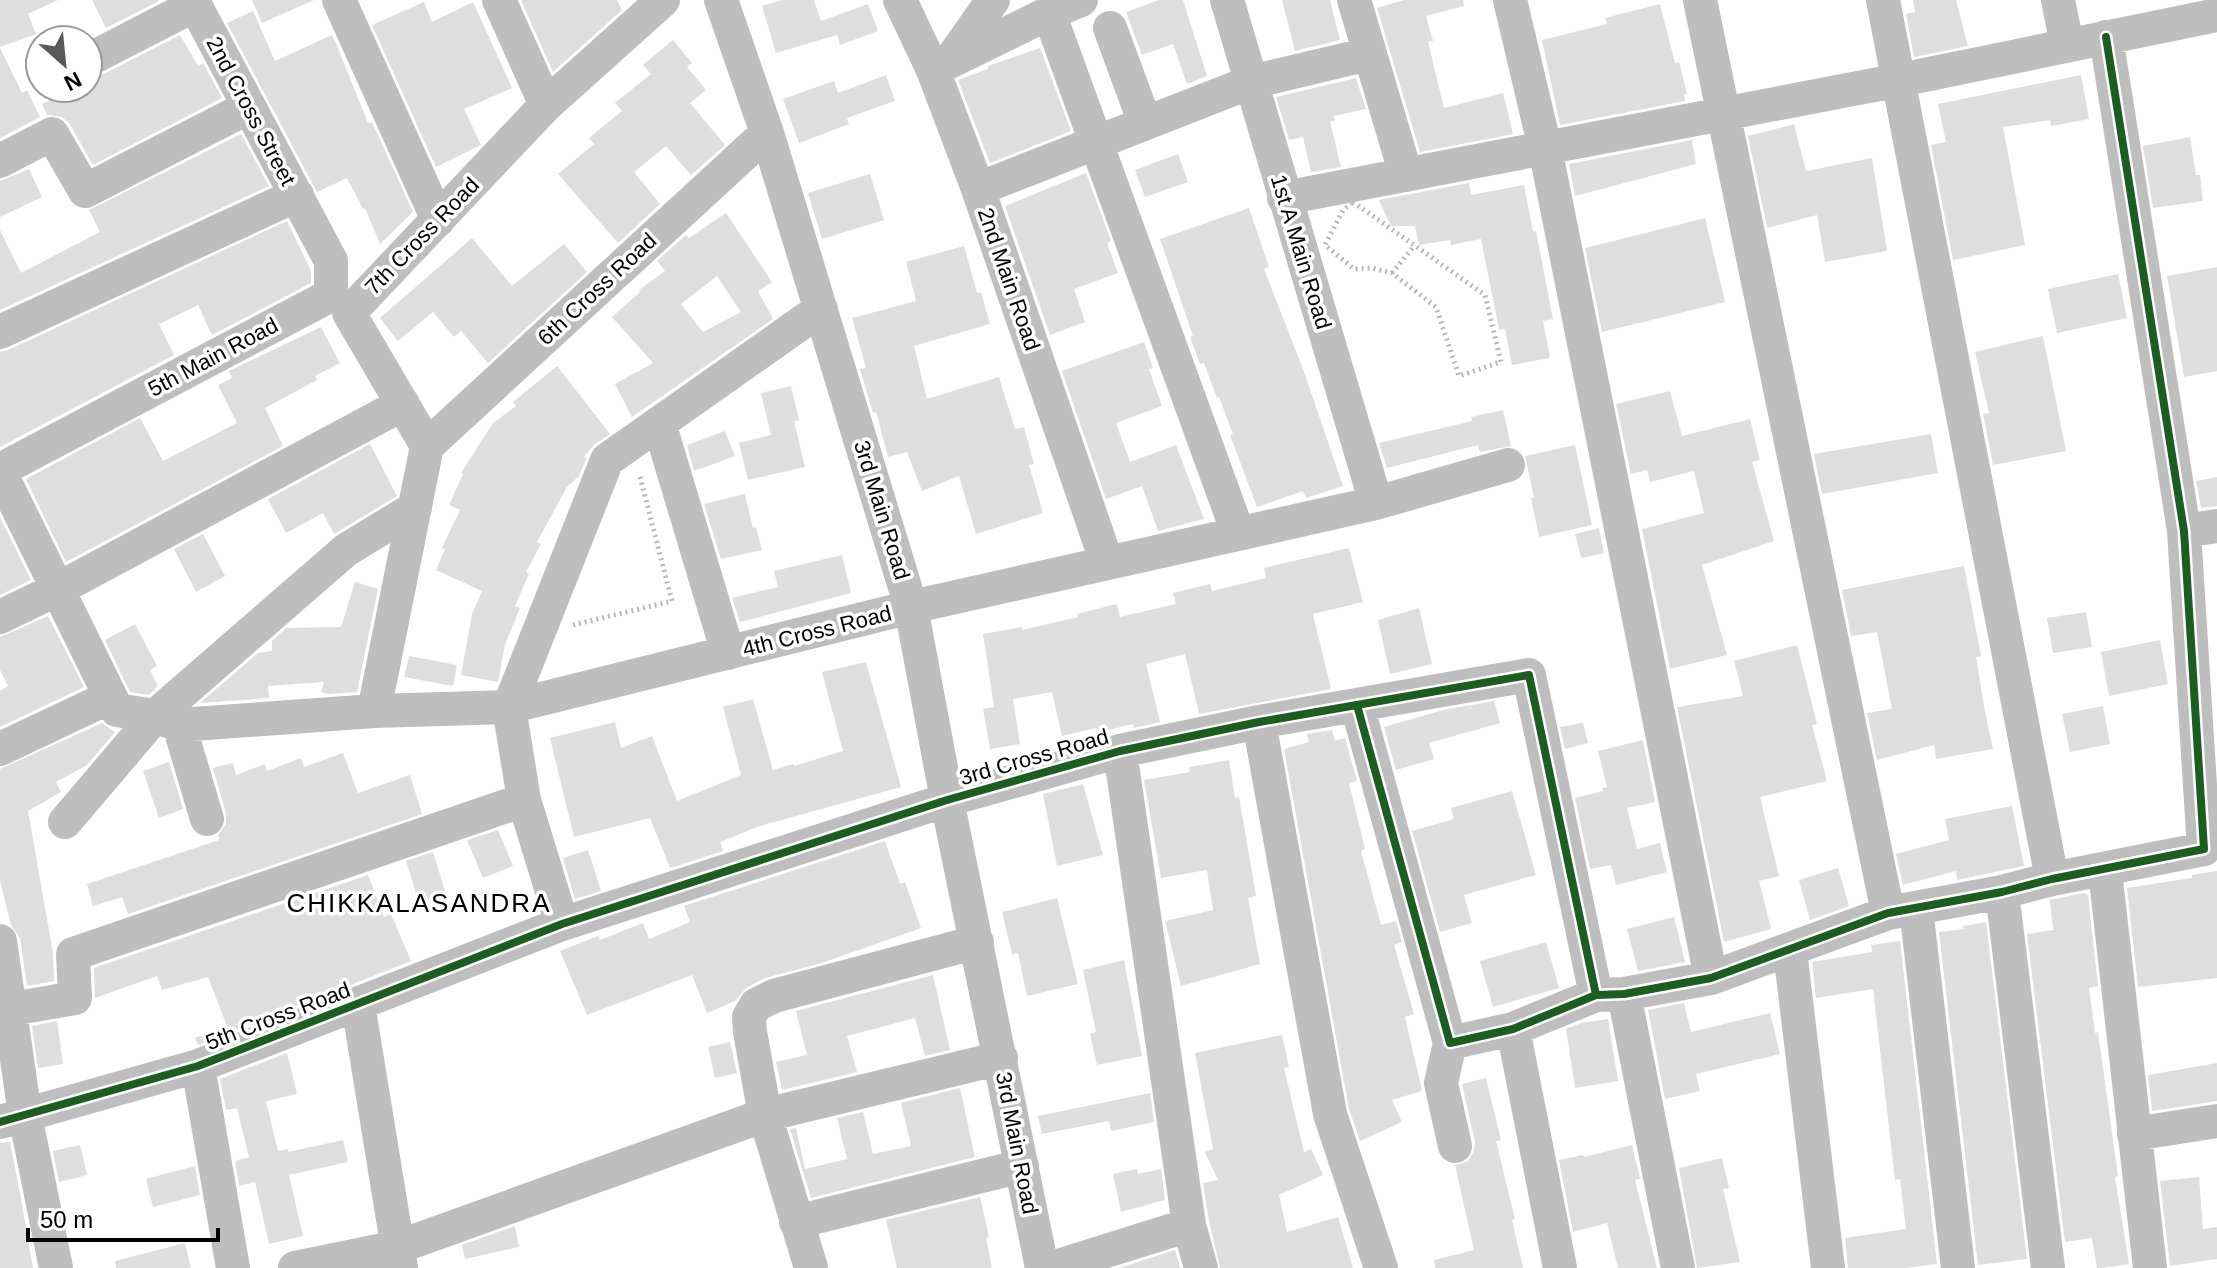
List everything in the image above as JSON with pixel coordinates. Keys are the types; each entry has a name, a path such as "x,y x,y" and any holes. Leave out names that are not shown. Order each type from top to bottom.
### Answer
{"street":[{"path":"339,0 438,220"},
{"path":"499,0 546,105"},
{"name":"3rd Main Road","path":"721,0 767,133 911,607 1042,1268"},
{"name":"2nd Main Road","path":"900,0 942,66 978,189 1107,563"},
{"path":"942,66 993,0"},
{"path":"942,66 1081,0"},
{"name":"1st A Main Road","path":"1227,0 1376,503"},
{"path":"1354,0 1406,175"},
{"path":"1510,0 1545,148 1711,978"},
{"path":"1700,0 1902,911 1958,1268"},
{"path":"1883,0 2052,879"},
{"path":"2058,0 2067,45"},
{"path":"1284,198 1900,80 2217,15 2214,0"},
{"name":"2nd Cross Street","path":"104,52 195,5 297,195"},
{"name":"7th Cross Road","path":"427,446 394,409 349,313 546,105 647,6"},
{"path":"1049,13 1238,533"},
{"path":"1110,28 1145,123"},
{"path":"1450,1043 1513,1029 1610,995 1711,978 1902,911 2204,849 2184,531 2106,37"},
{"path":"978,189 1251,82 1369,54"},
{"path":"0,161 52,134 85,191 249,107"},
{"name":"6th Cross Road","path":"427,446 767,133"},
{"path":"0,332 297,195"},
{"name":"5th Main Road","path":"0,471 331,295 331,261 297,195"},
{"path":"562,924 524,800 509,707 607,460 821,309"},
{"path":"0,617 394,409"},
{"path":"659,423 728,653"},
{"path":"374,711 427,446"},
{"name":"4th Cross Road","path":"114,703 167,720 509,707 911,607 1376,503 1508,465"},
{"path":"0,471 114,703 0,749"},
{"path":"65,822 346,550 415,508"},
{"path":"2184,531 2217,526"},
{"name":"3rd Cross Road","path":"562,924 947,800 1120,751 1259,722 1529,675 1610,995"},
{"path":"1357,705 1450,1043 1441,1083 1455,1146"},
{"path":"167,720 207,819"},
{"path":"1259,722 1330,1114 1381,1268"},
{"path":"1120,751 1189,1225 1201,1268"},
{"path":"6,1010 75,998 73,954 524,800"},
{"path":"2105,871 2150,1268"},
{"path":"2002,892 2048,1268"},
{"name":"5th Cross Road","path":"12,1118 198,1066 562,924"},
{"path":"0,941 12,1118 56,1268"},
{"path":"811,1268 765,1115 749,1017 756,1005 774,996 977,942"},
{"path":"1790,951 1828,1268"},
{"path":"1610,995 1678,1268"},
{"path":"358,1004 399,1258"},
{"path":"1513,1029 1560,1268"},
{"path":"295,1268 399,1258 765,1115 1001,1058"},
{"path":"198,1066 233,1268"},
{"path":"2134,1134 2217,1121"},
{"path":"796,1222 1022,1166"},
{"path":"1052,1268 1189,1225"}],"path":[{"path":"1353,202 1485,295 1501,362 1459,376 1436,307 1392,273 1372,268 1354,269 1325,245 1343,210 1353,202"},
{"path":"1392,273 1415,245"},
{"path":"570,626 672,601 639,473"}],"building":[{"path":"0,0 58,0 28,14 32,24 24,24 24,38 0,47"},
{"path":"92,0 159,1 106,28"},
{"path":"252,0 314,0 262,23"},
{"path":"521,0 617,0 622,10 553,72"},
{"path":"782,0 814,0 821,21 868,4 878,31 840,45 837,35 776,53 762,6"},
{"path":"1159,0 1183,0 1207,76 1187,84 1173,44 1142,55 1126,12"},
{"path":"1282,0 1330,0 1340,40 1295,51"},
{"path":"1404,0 1463,0 1464,6 1426,16 1433,41 1428,42 1444,108 1503,93 1513,134 1420,152 1377,8"},
{"path":"1913,0 1956,0 1968,46 1914,57 1906,14 1915,12"},
{"path":"424,2 432,22 473,2 512,88 464,109 481,145 436,167 372,25"},
{"path":"1660,4 1675,63 1679,62 1687,94 1684,95 1685,101 1560,125 1542,40 1607,24 1605,18"},
{"path":"253,11 275,61 332,35 368,123 372,122 413,212 380,244 365,208 347,178 317,192 227,23"},
{"path":"180,35 198,66 203,63 222,98 93,165 69,123 62,117 47,115 42,104 104,104 104,74"},
{"path":"673,40 692,63 687,67 706,90 690,103 725,145 691,175 666,146 634,172 660,204 618,243 558,174 594,144 589,138 622,111 615,103 651,74 643,65"},
{"path":"0,48 24,92 24,104 34,104 40,117 0,138"},
{"path":"1040,48 1071,131 990,163 958,80"},
{"path":"886,75 895,101 847,118 849,124 799,143 783,99 834,81 838,93"},
{"path":"2081,75 2089,119 2051,126 2050,120 2003,127 2025,245 1953,260 1931,145 1946,142 1938,104"},
{"path":"1356,78 1366,109 1334,116 1335,120 1330,122 1341,167 1311,172 1303,137 1289,140 1276,97"},
{"path":"1794,124 1806,171 1872,158 1887,251 1825,262 1817,215 1767,228 1748,136"},
{"path":"241,134 269,186 0,310 0,230 21,273 100,232 89,210"},
{"path":"2190,137 2203,201 2153,208 2143,146"},
{"path":"1692,140 1696,164 1575,196 1569,164"},
{"path":"1178,154 1188,182 1145,197 1135,170"},
{"path":"29,169 42,197 0,217 0,181"},
{"path":"1086,173 1111,241 1107,243 1118,273 1074,289 1085,322 1050,335 1005,206"},
{"path":"870,174 884,220 822,239 808,193"},
{"path":"1469,183 1471,195 1524,185 1553,319 1543,321 1550,358 1512,365 1505,329 1499,330 1481,239 1451,245 1450,240 1419,245 1415,226 1391,226 1379,200"},
{"path":"1249,208 1269,267 1264,269 1303,369 1343,486 1306,498 1303,491 1257,507 1219,397 1204,363 1200,364 1190,337 1193,336 1160,239"},
{"path":"726,213 772,282 758,291 773,319 632,417 615,384 653,363 612,317 639,290 665,271 657,261 686,235 689,238","holes":["717,276 741,312 703,332 681,304"]},
{"path":"1705,218 1725,302 1602,332 1585,248"},
{"path":"287,221 311,271 311,283 212,335 198,305 159,324 174,355 0,447 0,352"},
{"path":"472,238 512,286 564,244 587,272 488,363 461,331 454,337 433,312 398,341 380,318"},
{"path":"964,246 977,293 981,292 990,324 914,346 927,399 999,377 1015,429 1024,427 1034,464 1029,465 1043,513 976,534 959,476 922,491 907,452 888,457 860,369 866,368 852,318 916,301 906,262"},
{"path":"2217,267 2217,371 2184,377 2167,276"},
{"path":"2118,274 2127,318 2057,333 2048,289"},
{"path":"321,327 340,363 315,376 317,380 265,408 283,446 66,562 26,479 140,418 163,461 237,423 218,385 232,378 229,371"},
{"path":"2043,336 2066,451 1993,465 1983,414 1989,413 1975,352"},
{"path":"1144,342 1153,368 1149,369 1162,406 1116,423 1130,462 1176,445 1204,519 1158,531 1142,486 1106,499 1062,371"},
{"path":"557,366 610,434 595,444 584,457 586,459 579,476 567,487 537,542 541,544 526,572 529,574 515,606 520,608 505,645 498,682 461,675 472,614 482,591 436,570 445,549 442,548 460,510 449,505 461,473 493,423 516,406 513,402"},
{"path":"791,386 799,420 794,421 805,467 748,480 739,443 771,435 761,393"},
{"path":"1670,391 1682,436 1750,419 1760,460 1752,462 1774,541 1702,565 1727,655 1670,669 1642,529 1704,513 1694,471 1650,482 1647,470 1631,474 1616,404"},
{"path":"1503,410 1511,446 1480,452 1478,445 1387,468 1379,443 1472,421 1471,417"},
{"path":"725,431 735,456 694,471 687,445"},
{"path":"1931,434 1938,473 1822,494 1814,454"},
{"path":"370,444 397,496 334,534 323,513 286,533 268,499"},
{"path":"1575,445 1592,525 1539,537 1525,456"},
{"path":"2217,477 2217,506 2201,508 2196,481"},
{"path":"745,494 762,550 721,559 704,504"},
{"path":"0,517 31,580 0,595"},
{"path":"1599,528 1604,553 1581,558 1575,534"},
{"path":"203,534 225,576 196,592 174,549"},
{"path":"1349,548 1363,602 1313,614 1331,689 1199,714 1185,654 1146,664 1160,722 1134,728 1133,724 1097,733 1096,728 1062,736 1052,692 1013,699 1020,744 990,749 983,709 994,707 983,634 1022,627 1022,630 1117,604 1120,617 1176,604 1173,593 1210,584 1212,591 1266,578 1264,568"},
{"path":"842,555 851,593 740,622 732,598 778,587 774,571"},
{"path":"1964,566 1981,656 1976,657 1993,749 1936,759 1934,745 1877,760 1867,713 1892,709 1877,632 1851,636 1842,590"},
{"path":"355,582 378,589 357,692 321,692 324,682 268,686 269,698 200,703 258,653 272,651 272,641 286,628 341,627"},
{"path":"1419,608 1432,664 1390,674 1378,620"},
{"path":"2086,612 2092,647 2053,653 2047,618"},
{"path":"48,616 84,687 0,727 0,691 8,686 0,670 0,637"},
{"path":"135,624 157,666 150,670 158,686 149,695 130,692 105,640"},
{"path":"2160,640 2168,684 2109,696 2101,652"},
{"path":"1797,645 1817,724 1812,725 1827,781 1760,797 1779,876 1759,881 1771,929 1724,942 1677,707 1743,696 1734,661"},
{"path":"409,656 457,665 453,686 404,677"},
{"path":"866,662 901,787 757,827 720,842 723,851 670,868 650,818 574,837 550,738 615,722 621,748 652,736 677,801 741,775 723,707 753,699 773,770 843,751 822,672"},
{"path":"1494,701 1500,723 1429,743 1434,759 1396,770 1384,727 1443,710"},
{"path":"2103,706 2110,744 2070,752 2062,714"},
{"path":"102,723 115,732 87,765 56,782 61,792 28,811 53,953 54,981 27,986 20,938 11,925 0,881 0,769"},
{"path":"1583,723 1588,743 1565,749 1560,727"},
{"path":"1332,730 1335,741 1345,738 1357,781 1349,783 1365,849 1361,851 1381,925 1396,921 1402,942 1394,945 1414,1014 1405,1017 1422,1091 1392,1100 1402,1122 1360,1141 1349,1109 1284,749 1309,742 1307,734"},
{"path":"1643,740 1655,802 1627,808 1637,849 1660,843 1667,872 1616,885 1611,865 1590,869 1575,798 1603,791 1602,788 1607,787 1598,751"},
{"path":"343,753 358,793 410,775 422,814 128,914 122,897 93,906 87,884 219,840 218,835 226,824 226,814 213,768 233,763 236,775 265,764 267,771 301,758 304,767"},
{"path":"1229,760 1235,798 1239,797 1256,896 1248,898 1260,964 1181,986 1165,921 1213,910 1207,870 1161,878 1144,780 1190,772 1189,767"},
{"path":"169,762 183,809 159,818 143,771"},
{"path":"1083,784 1103,855 1057,866 1043,794"},
{"path":"1512,791 1536,875 1464,895 1472,923 1440,932 1412,831 1454,819 1451,808"},
{"path":"2012,806 2024,866 1957,880 1956,871 1903,885 1896,854 1949,840 1945,819"},
{"path":"498,830 513,866 483,878 467,840"},
{"path":"885,841 900,884 905,882 921,928 822,963 765,978 746,988 735,1001 707,1013 692,975 587,1015 560,951 643,923 649,939 690,922 684,906"},
{"path":"588,850 601,891 575,899 563,858"},
{"path":"433,852 446,894 419,903 406,861"},
{"path":"1838,868 1849,906 1810,920 1799,880"},
{"path":"2217,871 2217,978 2138,987 2127,888"},
{"path":"368,875 384,917 391,914 411,961 198,1045 195,1038 227,1026 208,977 162,990 157,976 95,998 94,968"},
{"path":"2084,893 2088,895 2098,986 2089,988 2095,1033 2098,1032 2129,1264 2102,1268 2097,1268 2092,1238 2065,1242 2027,934 2053,930 2050,900"},
{"path":"1057,898 1078,984 1027,996 1018,953 1012,954 1002,912"},
{"path":"1674,917 1685,962 1638,971 1627,929"},
{"path":"1986,922 2027,1259 1978,1265 1939,932"},
{"path":"1900,941 1937,1264 1905,1268 1848,1268 1845,1238 1906,1229 1900,1179 1895,1180 1873,989 1816,998 1812,962 1872,952 1871,945"},
{"path":"1546,942 1559,988 1493,1007 1480,961"},
{"path":"1124,960 1142,1056 1097,1065 1090,1034 1096,1032 1083,970"},
{"path":"933,975 950,1050 925,1056 915,1018 847,1036 857,1072 782,1090 776,1062 807,1055 796,1011"},
{"path":"1684,1003 1691,1032 1770,1013 1780,1054 1696,1074 1700,1091 1665,1099 1648,1010"},
{"path":"1608,1019 1618,1081 1575,1088 1566,1029"},
{"path":"57,1021 63,1064 38,1068 32,1026"},
{"path":"1282,1035 1289,1067 1284,1068 1304,1152 1311,1149 1323,1175 1279,1195 1287,1232 1338,1217 1353,1268 1220,1268 1203,1183 1218,1180 1205,1152 1213,1149 1195,1053"},
{"path":"730,1042 737,1073 715,1078 708,1047"},
{"path":"287,1053 297,1094 266,1101 278,1151 288,1149 288,1152 343,1140 348,1162 289,1175 303,1236 269,1244 255,1182 239,1186 235,1161 249,1157 237,1108 226,1110 220,1079"},
{"path":"2217,1063 2217,1101 2152,1111 2148,1075"},
{"path":"1486,1078 1501,1140 1496,1141 1523,1268 1435,1268 1434,1260 1474,1250 1455,1165 1468,1161 1475,1142 1462,1084"},
{"path":"960,1088 975,1157 811,1198 790,1129 796,1128 805,1169 847,1159 837,1118 863,1112 873,1154 911,1146 901,1103"},
{"path":"1150,1093 1154,1122 1111,1131 1109,1121 1042,1134 1038,1116"},
{"path":"10,1142 33,1268 0,1268 0,1143"},
{"path":"80,1145 87,1175 59,1182 53,1151"},
{"path":"1632,1145 1640,1179 1635,1180 1657,1268 1618,1268 1607,1223 1573,1232 1559,1160"},
{"path":"1722,1158 1729,1188 1723,1189 1740,1262 1697,1268 1679,1168"},
{"path":"195,1166 200,1195 153,1207 146,1179"},
{"path":"1137,1169 1138,1174 1161,1169 1165,1200 1121,1212 1113,1174"},
{"path":"2199,1177 2203,1229 2217,1227 2217,1259 2170,1266 2160,1181"},
{"path":"980,1197 992,1268 897,1268 886,1220"},
{"path":"515,1226 519,1247 465,1259 462,1245"},
{"path":"185,1243 191,1268 116,1268 115,1261"},
{"path":"1175,1250 1180,1268 1119,1268"}],"cycle path":[{"path":"1357,705 1450,1043 1513,1029 1596,995 1624,994 1711,978 1888,913 2204,849 2184,531 2106,37"},
{"path":"0,1122 198,1066 562,924 947,800 1120,751 1259,722 1529,675 1596,995"}],"district":[{"name":"CHIKKALASANDRA","path":"419,903"}]}
